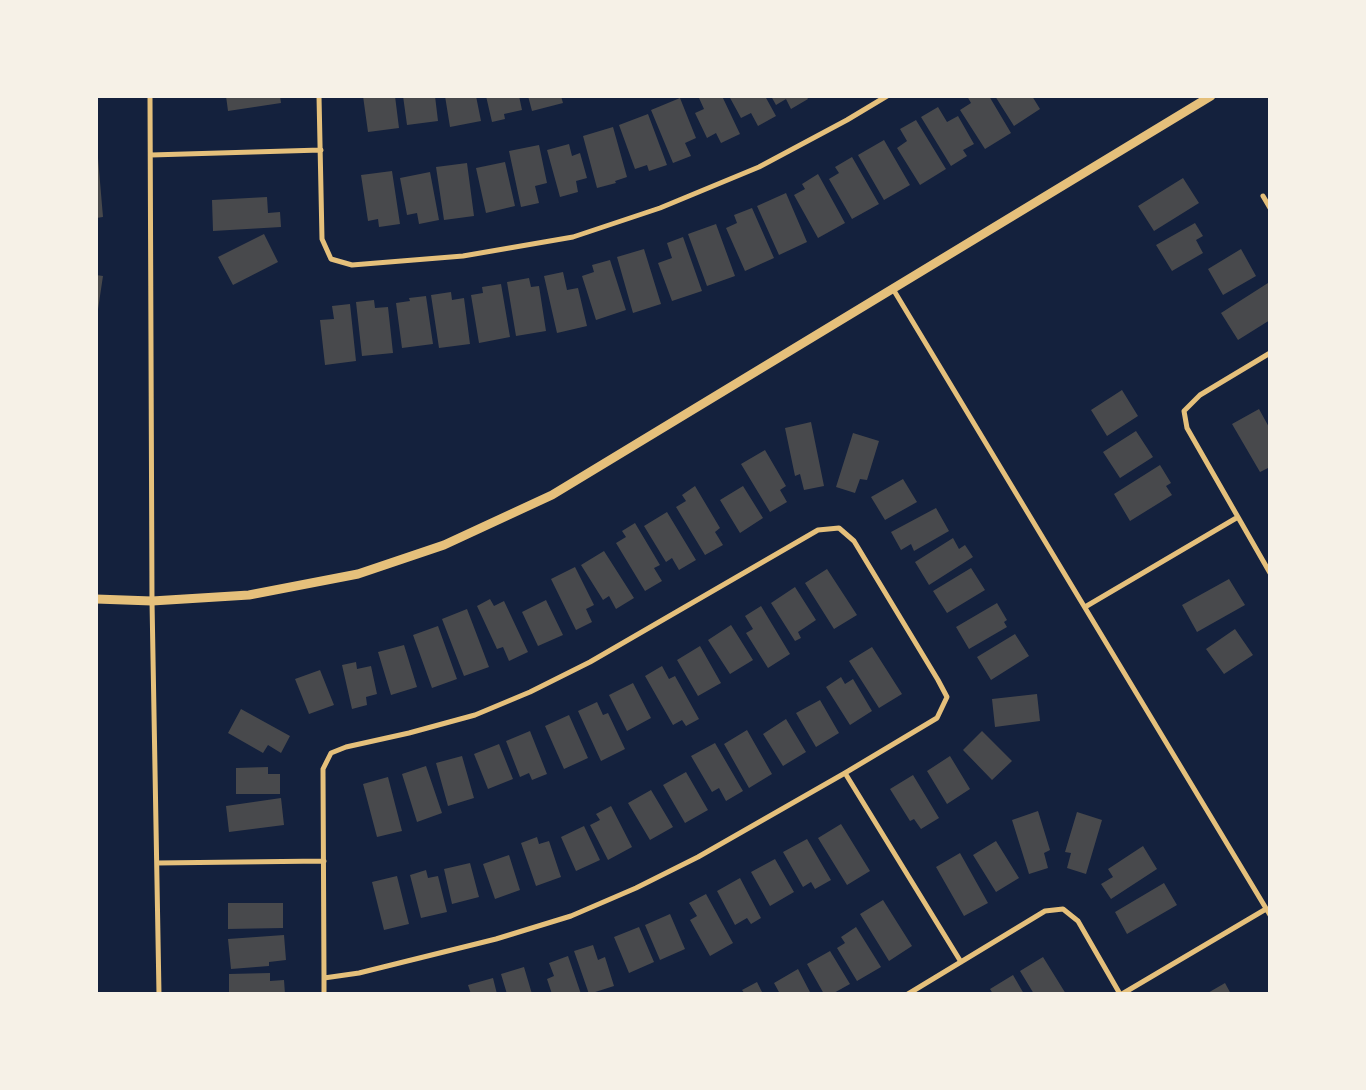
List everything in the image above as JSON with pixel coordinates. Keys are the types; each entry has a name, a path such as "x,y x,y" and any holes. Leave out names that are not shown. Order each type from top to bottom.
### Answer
{"street":[{"path":"150,96 152,601 159,994"},
{"path":"319,96 322,238 331,260 352,265 463,256 572,237 660,208 759,167 847,120 887,96"},
{"path":"96,599 152,601 248,595 358,574 444,545 552,495 1211,96"},
{"path":"150,155 321,150"},
{"path":"1263,196 1270,208"},
{"path":"893,289 1270,915"},
{"path":"1270,353 1200,395 1184,411 1187,428 1270,573"},
{"path":"1084,607 1238,516"},
{"path":"324,978 359,973 496,939 571,916 636,888 698,857 845,774 937,718 947,696 854,540 839,528 818,530 590,662 530,692 475,715 346,747 330,753 323,769 324,994"},
{"path":"845,774 961,962"},
{"path":"157,863 324,861"},
{"path":"908,994 1045,911 1063,909 1078,921 1121,994 1266,909"}],"building":[{"path":"226,96 280,96 281,103 228,111"},
{"path":"363,96 395,96 399,128 368,132"},
{"path":"403,96 435,96 438,121 407,125"},
{"path":"445,96 476,96 481,121 450,127"},
{"path":"486,96 519,96 522,110 504,114 505,119 492,122"},
{"path":"528,96 561,96 563,103 532,111"},
{"path":"704,96 722,96 740,134 721,143 716,133 707,138 695,113 704,109 699,98"},
{"path":"729,96 765,96 776,116 758,126 751,113 741,118"},
{"path":"771,96 806,96 808,99 791,109 786,99 776,105"},
{"path":"967,96 989,96 1011,133 985,149 960,110 971,103"},
{"path":"995,96 1032,96 1040,109 1014,126"},
{"path":"680,98 696,138 685,143 691,156 673,163 651,110"},
{"path":"938,107 947,122 958,116 974,144 963,150 967,156 951,166 921,117"},
{"path":"648,114 667,165 649,171 647,165 635,169 619,125"},
{"path":"916,120 946,169 920,185 897,148 907,141 900,129"},
{"path":"613,127 627,177 615,181 616,183 597,188 583,136"},
{"path":"884,140 910,185 884,200 858,155"},
{"path":"569,144 572,156 580,153 587,178 576,181 578,192 560,197 547,150"},
{"path":"539,145 547,183 535,186 539,203 521,207 509,151"},
{"path":"852,157 879,204 852,219 829,179 839,173 835,167"},
{"path":"96,158 98,158 103,217 96,218"},
{"path":"505,162 515,206 486,213 476,168"},
{"path":"467,163 474,216 444,220 436,167"},
{"path":"392,171 400,224 379,227 378,219 368,221 361,175"},
{"path":"430,172 439,220 419,224 417,213 407,215 400,178"},
{"path":"818,174 845,223 818,238 794,195 805,189 802,184"},
{"path":"1183,178 1199,203 1154,231 1138,206"},
{"path":"786,193 807,242 779,255 757,206"},
{"path":"267,197 268,213 280,212 281,227 213,231 212,200"},
{"path":"752,208 774,258 745,271 726,228 737,223 734,215"},
{"path":"1195,223 1203,236 1196,240 1203,253 1172,271 1156,245"},
{"path":"716,224 735,276 707,286 688,234"},
{"path":"264,234 278,262 233,285 218,257"},
{"path":"683,237 702,291 672,301 658,263 672,258 667,243"},
{"path":"644,249 661,304 633,313 617,257"},
{"path":"1241,249 1256,276 1223,295 1208,269"},
{"path":"610,260 626,310 596,320 582,276 594,272 592,265"},
{"path":"563,272 567,290 578,288 587,326 557,333 544,276"},
{"path":"96,275 103,276 97,316 96,316"},
{"path":"529,278 531,287 539,286 546,331 516,336 507,282"},
{"path":"1268,283 1270,286 1270,320 1238,340 1221,313"},
{"path":"501,284 510,337 479,343 471,295 483,293 482,287"},
{"path":"451,292 452,300 464,298 470,344 439,348 431,295"},
{"path":"426,296 433,344 402,348 396,303 410,301 409,298"},
{"path":"374,300 375,308 388,307 393,353 362,356 356,302"},
{"path":"350,304 356,361 325,365 320,320 334,319 332,306"},
{"path":"1122,390 1138,416 1107,436 1091,410"},
{"path":"1259,409 1270,429 1270,467 1260,472 1232,424"},
{"path":"811,422 824,486 804,490 800,474 795,476 785,428"},
{"path":"1136,431 1153,457 1120,478 1103,452"},
{"path":"853,433 879,441 867,480 860,479 855,493 836,487"},
{"path":"765,450 786,486 780,490 787,502 770,512 741,464"},
{"path":"1160,465 1171,483 1166,486 1172,495 1130,521 1114,494"},
{"path":"903,479 917,502 885,520 871,497"},
{"path":"695,486 720,528 715,532 723,545 705,555 676,507 686,501 682,495"},
{"path":"743,486 763,518 740,533 720,500"},
{"path":"936,508 949,531 914,551 911,544 901,550 891,532"},
{"path":"667,512 696,560 679,570 672,558 666,562 644,526"},
{"path":"635,523 660,565 654,568 662,581 645,591 616,543 626,537 622,531"},
{"path":"953,538 959,549 965,545 973,557 929,585 915,562"},
{"path":"604,551 634,598 616,609 609,596 603,600 581,565"},
{"path":"575,567 594,605 586,609 592,622 576,630 551,579"},
{"path":"971,568 985,590 947,613 933,591"},
{"path":"827,569 857,615 834,629 805,583"},
{"path":"1229,579 1245,605 1197,632 1182,605"},
{"path":"795,587 816,620 798,632 801,638 795,641 771,603"},
{"path":"490,599 494,606 504,601 528,652 509,661 503,647 497,649 477,606"},
{"path":"546,600 563,635 538,646 522,612"},
{"path":"997,603 1007,620 1004,622 1007,627 969,649 956,627"},
{"path":"761,606 790,654 768,668 746,633 753,629 745,616"},
{"path":"467,609 489,667 464,676 442,619"},
{"path":"731,625 753,660 730,674 708,640"},
{"path":"438,626 457,679 432,688 413,635"},
{"path":"1235,629 1253,655 1224,674 1206,649"},
{"path":"1015,634 1029,656 991,680 977,657"},
{"path":"404,645 417,687 391,695 378,652"},
{"path":"700,646 721,683 698,696 677,660"},
{"path":"872,647 902,694 879,708 849,661"},
{"path":"356,662 357,669 371,666 377,694 366,697 367,705 352,709 342,665"},
{"path":"662,666 669,679 675,676 699,719 686,726 682,720 673,725 645,676"},
{"path":"320,670 334,705 309,714 295,679"},
{"path":"841,677 845,684 853,679 872,711 850,725 826,687"},
{"path":"633,683 651,718 627,731 609,695"},
{"path":"1037,694 1040,721 995,727 992,699"},
{"path":"820,700 839,733 816,747 796,713"},
{"path":"597,702 603,715 608,713 625,749 601,761 578,711"},
{"path":"241,709 290,736 281,753 268,745 263,753 228,733"},
{"path":"569,715 588,758 564,769 545,726"},
{"path":"786,719 806,752 783,766 763,734"},
{"path":"747,730 772,774 749,788 724,744"},
{"path":"530,731 547,774 532,780 529,773 520,777 506,741"},
{"path":"982,731 1012,761 992,780 963,750"},
{"path":"715,743 743,791 726,801 719,788 712,792 691,756"},
{"path":"499,744 513,779 488,789 474,754"},
{"path":"462,756 474,798 448,806 436,763"},
{"path":"950,756 970,789 947,804 927,771"},
{"path":"426,766 442,813 417,822 402,774"},
{"path":"268,767 268,774 280,774 280,794 236,794 236,768"},
{"path":"686,772 708,810 685,823 663,785"},
{"path":"913,775 939,818 921,829 914,819 910,821 890,789"},
{"path":"388,777 402,831 377,837 363,784"},
{"path":"651,790 673,827 650,840 628,803"},
{"path":"281,798 284,825 229,832 226,806"},
{"path":"611,806 632,847 608,860 590,825 600,820 596,814"},
{"path":"1038,811 1050,850 1044,853 1048,868 1029,874 1012,820"},
{"path":"1077,812 1102,820 1086,874 1067,868 1071,853 1065,852"},
{"path":"841,824 870,871 847,885 818,838"},
{"path":"584,826 600,860 576,871 561,837"},
{"path":"537,837 539,844 549,841 561,877 536,886 521,843"},
{"path":"807,839 831,880 815,889 811,882 803,887 783,852"},
{"path":"996,841 1019,878 996,892 973,855"},
{"path":"1143,846 1157,869 1111,899 1101,884 1113,877 1108,869"},
{"path":"960,853 988,903 964,916 936,867"},
{"path":"509,855 520,890 495,899 483,864"},
{"path":"775,859 794,892 770,906 751,872"},
{"path":"470,863 479,897 452,904 444,869"},
{"path":"426,870 428,878 438,876 447,912 421,918 410,875"},
{"path":"397,876 409,924 384,930 372,882"},
{"path":"740,878 761,918 751,924 747,918 735,925 717,891"},
{"path":"1164,883 1177,905 1127,934 1115,912"},
{"path":"706,894 733,943 710,956 690,920 697,916 689,903"},
{"path":"883,900 912,946 889,961 860,914"},
{"path":"228,903 283,903 283,928 228,929"},
{"path":"670,914 685,949 660,960 645,925"},
{"path":"639,927 654,962 629,973 614,937"},
{"path":"856,927 881,967 857,981 837,948 845,943 841,937"},
{"path":"284,935 286,960 269,962 269,966 231,969 228,939"},
{"path":"593,945 598,960 605,957 614,986 589,994 574,951"},
{"path":"830,951 850,984 832,994 824,994 807,964"},
{"path":"568,956 581,994 552,994 547,979 554,976 549,963"},
{"path":"1043,957 1066,994 1034,994 1020,971"},
{"path":"524,967 532,994 507,994 501,974"},
{"path":"798,969 811,994 780,994 774,983"},
{"path":"270,973 270,981 284,980 285,994 229,994 229,974"},
{"path":"1013,975 1024,994 993,994 990,989"},
{"path":"493,978 497,994 471,994 468,985"},
{"path":"757,982 763,994 745,994 742,990"},
{"path":"1225,983 1231,994 1206,994"}]}
